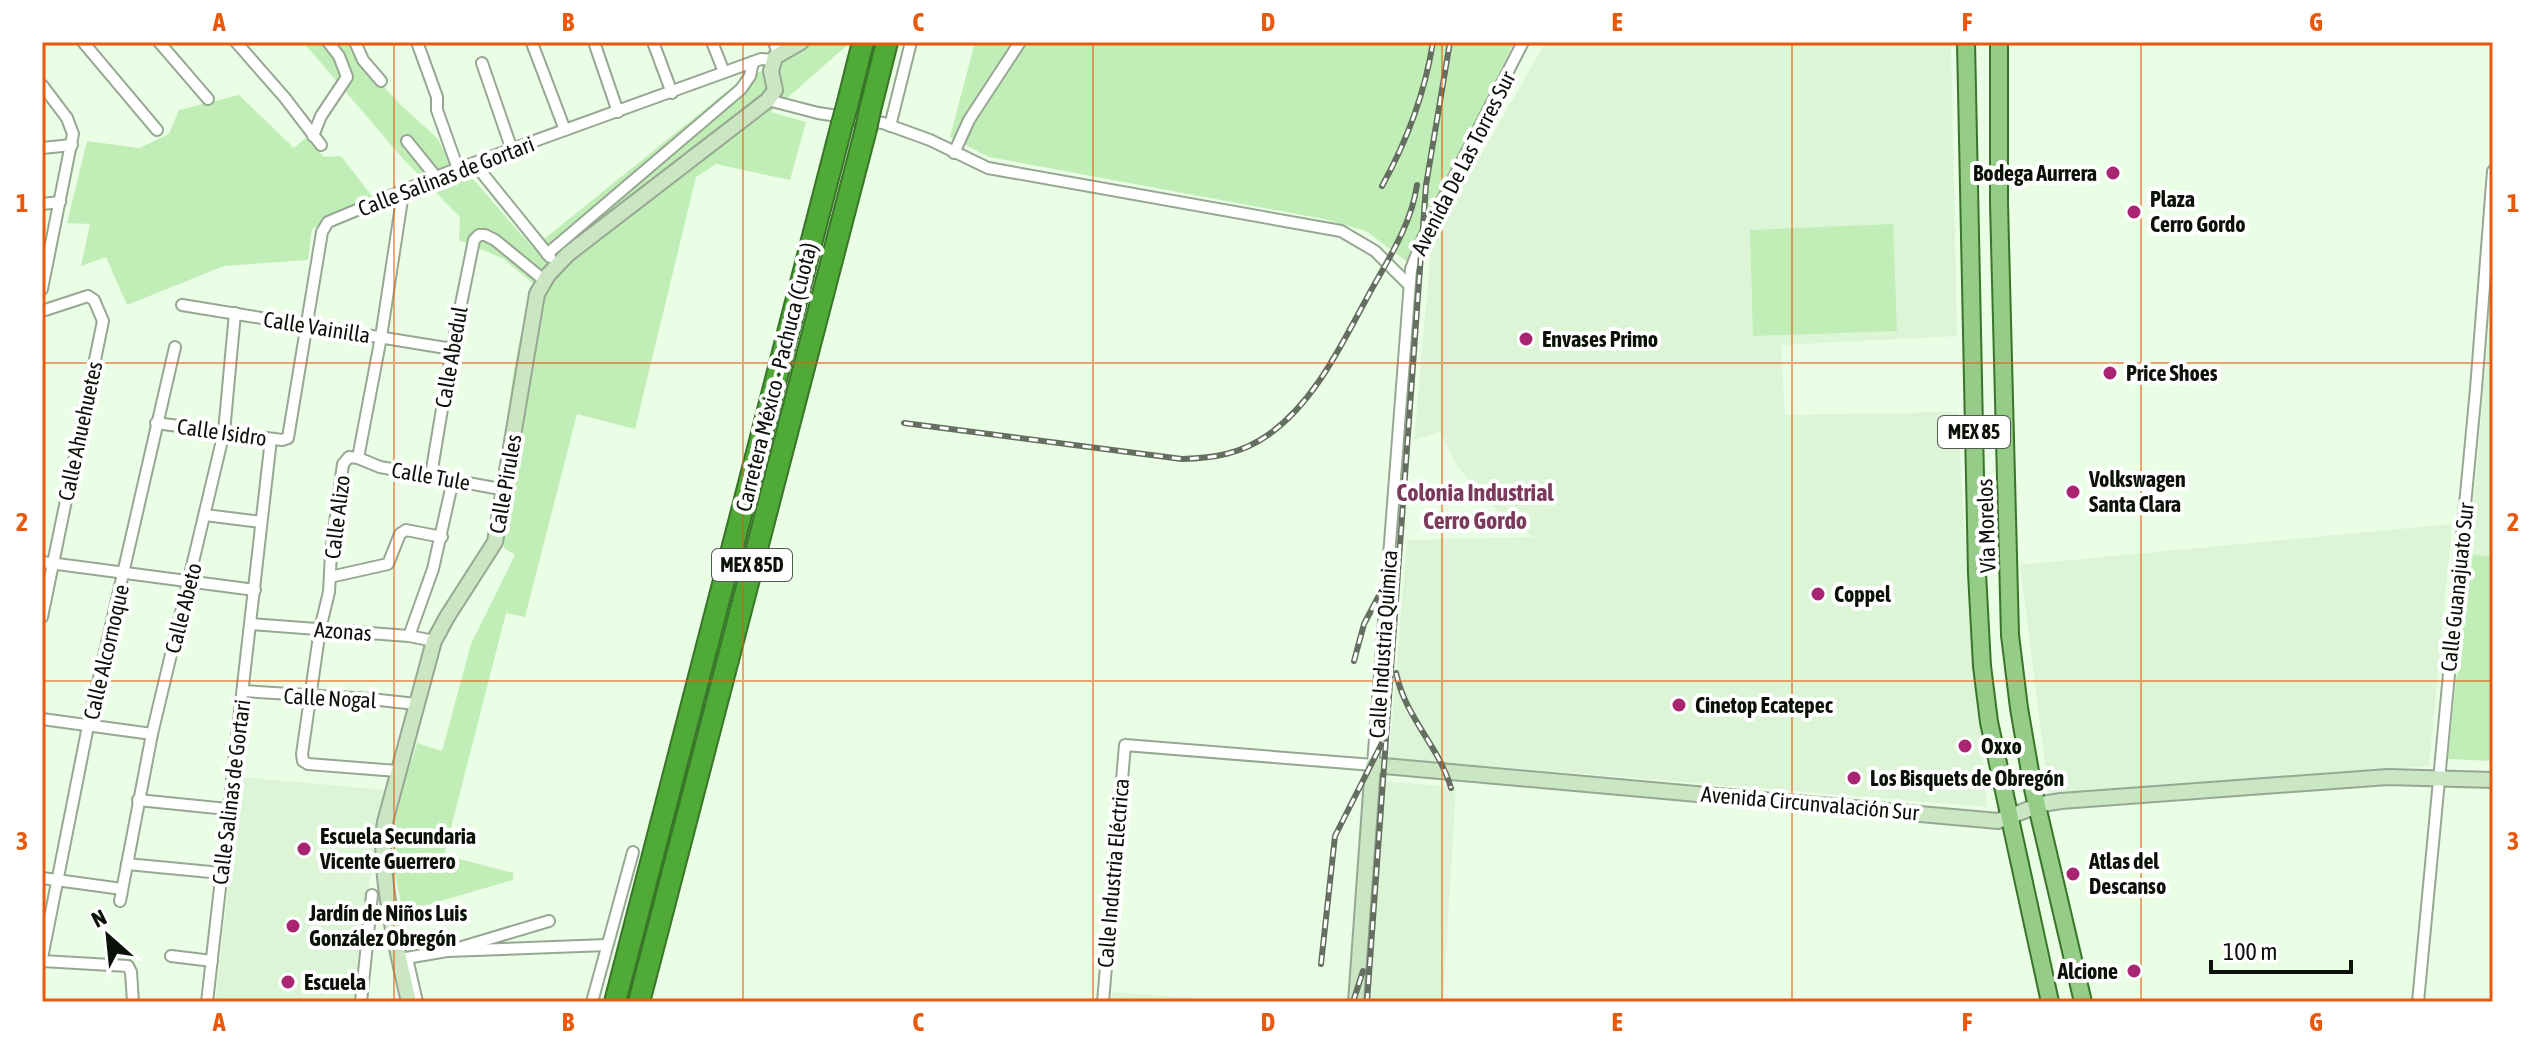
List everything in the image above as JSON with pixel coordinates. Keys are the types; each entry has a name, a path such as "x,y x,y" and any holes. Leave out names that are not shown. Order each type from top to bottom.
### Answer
{"highway":[{"name":"Carretera México - Pachuca (Cuota)","path":"615,1002 863,42"},
{"name":"Carretera México - Pachuca (Cuota)","path":"639,1002 887,42"}],"main road":[{"name":"Vía Morelos","path":"1966,42 1981,651 1987,714 2050,1002"},
{"name":"Vía Morelos","path":"1999,42 1999,203 2010,635 2019,708 2038,806 2083,1002"}],"street":[{"path":"83,42 157,130"},
{"path":"159,42 208,99"},
{"path":"236,42 285,98 317,141 321,116 347,77 339,56 328,42"},
{"path":"355,42 363,60 381,81"},
{"path":"417,42 458,169"},
{"path":"594,42 618,112"},
{"path":"653,42 672,93"},
{"path":"712,42 724,72"},
{"path":"801,42 775,52 771,71 775,90 768,100 890,126 930,140 988,168 1341,231 1375,251 1409,285"},
{"path":"890,126 911,42"},
{"path":"954,153 969,120 1020,42"},
{"name":"Avenida De Las Torres Sur","path":"1409,285 1415,256 1423,238 1523,42"},
{"path":"532,43 565,130"},
{"name":"Calle Salinas de Gortari","path":"287,439 325,224 436,177 766,59 775,52"},
{"name":"Calle Pirules","path":"409,1002 383,840 397,771 434,641 493,549 506,490 533,313 544,280 552,259 741,89 750,76 753,62"},
{"path":"482,63 512,150"},
{"path":"42,289 72,145 71,126 43,87"},
{"name":"Calle Pirules","path":"552,259 768,100"},
{"path":"688,134 699,153"},
{"path":"407,141 436,177"},
{"path":"42,148 72,145"},
{"path":"474,163 552,259"},
{"name":"Calle Guanajuato Sur","path":"2418,1002 2493,171"},
{"name":"Calle Alizo","path":"397,771 308,764 303,761 343,464 349,457 358,458 381,337 403,193"},
{"path":"42,204 60,202"},
{"name":"Calle Abedul","path":"431,475 474,240 479,235 490,237 544,280"},
{"name":"Calle Industria Química","path":"1356,1002 1409,285"},
{"name":"Calle Ahuehuetes","path":"42,311 90,296 101,314 103,325 47,563 42,617"},
{"name":"Calle Vainilla","path":"182,305 452,349"},
{"name":"Calle Abeto","path":"120,901 152,734 224,432 235,313"},
{"name":"Calle Alcornoque","path":"133,1002 129,968 42,959 88,726 175,347"},
{"name":"Calle Isidro","path":"156,423 287,439"},
{"name":"Calle Salinas de Gortari","path":"207,1002 271,439"},
{"name":"Calle Tule","path":"358,458 380,467 506,490"},
{"path":"409,636 442,537 453,480"},
{"path":"205,515 261,522"},
{"path":"330,577 388,564 404,531 442,537"},
{"path":"47,563 255,590"},
{"name":"Azonas","path":"251,624 409,636 434,641"},
{"name":"Calle Nogal","path":"243,691 416,704"},
{"path":"42,719 152,734"},
{"name":"Avenida Circunvalación Sur","path":"1125,745 1998,821 2061,801 2388,777 2493,780"},
{"name":"Calle Industria Eléctrica","path":"1103,1002 1125,745"},
{"path":"138,800 227,809"},
{"path":"592,1002 633,852"},
{"path":"127,864 221,873"},
{"path":"42,878 122,889"},
{"path":"361,1002 372,895"},
{"path":"417,1002 404,959 447,951 549,921"},
{"path":"447,951 607,945"},
{"path":"171,956 212,961"}],"shaded area":[{"path":"1546,42 1951,42 1957,336 1781,345 1785,415 1958,412 1964,527 1987,807 1389,758 1407,540 1534,537 1509,521 1478,493 1456,464 1440,432 1414,440 1432,239"},
{"path":"2493,286 2493,557 2469,554"},
{"path":"2452,524 2429,766 2049,794 2020,565"},
{"path":"241,777 385,790 364,914 356,1002 215,1002"},
{"path":"1382,781 1456,787 1443,1002 1366,1002"},
{"path":"1112,992 1242,1002 1111,1002"}],"green space":[{"path":"303,42 347,42 352,53 438,139 452,167 474,180 533,248 735,85 815,42 851,42 771,112 806,122 790,180 716,164 696,177 635,429 577,414 525,617 506,613 444,855 513,873 513,880 403,912 392,839 403,786 417,743 442,751 471,644 515,555 504,548 508,416 518,350 536,286 504,259 459,240 460,217 404,160"},
{"path":"975,42 1514,42 1410,264 1366,231 1324,219 989,157 950,137"},
{"path":"239,95 294,148 306,138 324,157 341,156 375,200 312,229 308,260 224,266 127,305 106,257 81,266 90,224 67,223 87,141 139,148 169,134 179,110"},
{"path":"1893,224 1897,331 1753,336 1750,230"},
{"path":"2469,554 2493,557 2493,761 2448,759"}],"railway":[{"path":"1382,186 1414,116 1433,42"},
{"path":"1367,1002 1426,185 1450,42"},
{"path":"904,423 1182,459 1216,456 1248,447 1285,422 1326,372 1397,243 1417,185"},
{"path":"1354,661 1364,624 1396,563"},
{"path":"1396,673 1407,704 1439,759 1451,788"},
{"path":"1321,964 1335,836 1383,741"},
{"path":"1353,1002 1363,971"}],"place":[{"name":"Bodega Aurrera","path":"2113,173"},
{"name":"Plaza Cerro Gordo","path":"2134,212"},
{"name":"Envases Primo","path":"1526,339"},
{"name":"Price Shoes","path":"2110,373"},
{"name":"Volkswagen Santa Clara","path":"2073,492"},
{"name":"Coppel","path":"1818,594"},
{"name":"Cinetop Ecatepec","path":"1679,705"},
{"name":"Oxxo","path":"1965,746"},
{"name":"Los Bisquets de Obregón","path":"1854,778"},
{"name":"Escuela Secundaria Vicente Guerrero","path":"304,849"},
{"name":"Atlas del Descanso","path":"2073,874"},
{"name":"Jardín de Niños Luis González Obregón","path":"293,926"},
{"name":"Alcione","path":"2134,971"},
{"name":"Escuela","path":"288,982"}],"district":[{"name":"Colonia Industrial Cerro Gordo","path":"1475,507"}]}
